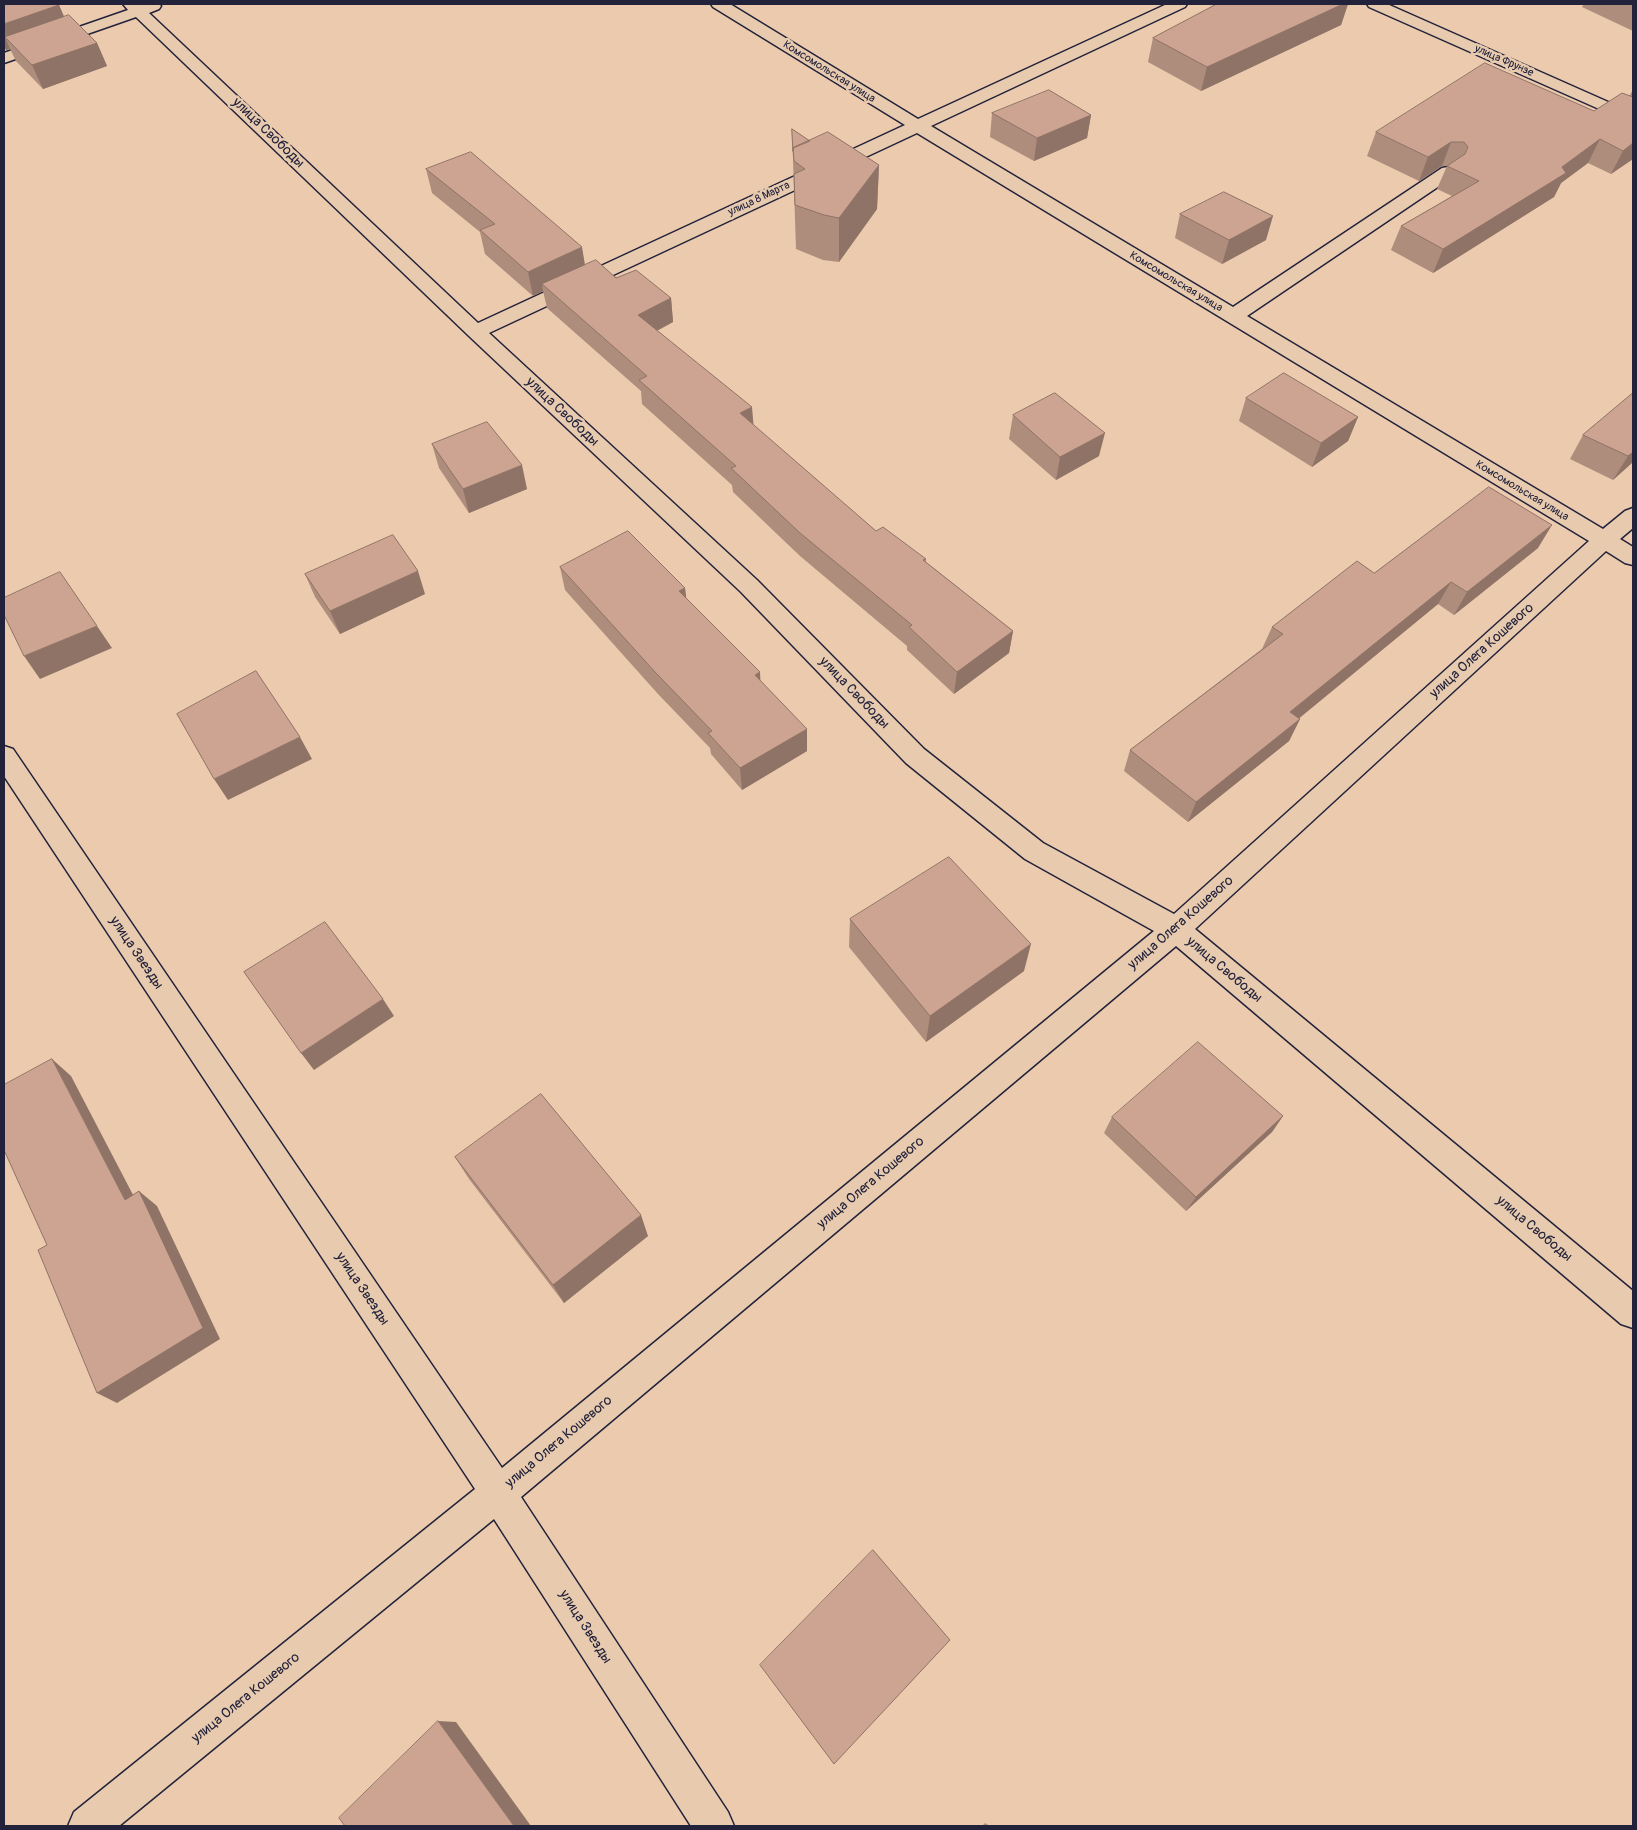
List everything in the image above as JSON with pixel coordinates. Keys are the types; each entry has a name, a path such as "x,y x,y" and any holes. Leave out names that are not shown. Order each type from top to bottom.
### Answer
{"street":[{"name":"Комсомольская улица","path":"719,4 916,125 1633,557"},
{"name":"улица 8 Марта","path":"476,332 916,125 1179,4"},
{"name":"улица Фрунзе","path":"1375,4 1633,119"},
{"path":"4,58 143,6"},
{"name":"улица Свободы","path":"143,6 476,332 749,586 915,756 1034,851 1176,930 1633,1312"},
{"path":"1233,316 1448,172"},
{"name":"улица Олега Кошевого","path":"88,1826 498,1493 1176,930 1604,540 1633,516"},
{"name":"улица Звезды","path":"4,756 498,1493 714,1826"}],"building":[{"path":"4,4 58,4 59,5 4,24"},
{"path":"1217,4 1343,4 1207,67 1153,38"},
{"path":"69,15 97,43 32,65 5,37"},
{"path":"1485,63 1594,111 1622,93 1633,97 1633,143 1623,151 1600,139 1562,167 1566,173 1443,249 1401,226 1479,181 1447,166 1465,154 1468,147 1464,142 1451,142 1428,157 1376,132"},
{"path":"1049,90 1091,115 1037,138 992,113"},
{"path":"792,129 810,141 793,148 793,151"},
{"path":"828,132 879,165 839,218 795,205 794,174 805,169 794,161 793,148"},
{"path":"471,152 582,247 528,272 480,230 495,224 426,169"},
{"path":"1224,192 1273,216 1229,240 1180,214"},
{"path":"596,260 616,278 636,270 671,298 638,315 752,407 740,413 876,531 883,527 926,559 923,560 1013,631 957,672 909,627 912,625 800,533 731,468 736,466 639,380 647,376 542,284"},
{"path":"1284,373 1358,417 1321,443 1246,398"},
{"path":"1055,393 1105,433 1060,457 1013,415"},
{"path":"1633,393 1633,452 1628,456 1583,435"},
{"path":"487,422 522,465 463,489 432,444"},
{"path":"1489,487 1552,525 1467,592 1451,582 1290,712 1300,719 1196,802 1130,750 1283,634 1272,627 1357,561 1374,573"},
{"path":"628,531 685,588 679,591 760,672 755,675 807,729 740,768 708,733 712,731 655,672 560,567"},
{"path":"393,535 418,571 330,611 305,574"},
{"path":"60,572 97,626 24,656 4,615 4,598"},
{"path":"256,671 300,737 214,779 177,714"},
{"path":"949,857 1031,944 930,1016 850,919"},
{"path":"325,922 383,999 301,1053 244,972"},
{"path":"1198,1042 1283,1116 1196,1197 1112,1117"},
{"path":"52,1059 125,1200 139,1191 203,1328 97,1393 38,1250 47,1245 4,1150 4,1085"},
{"path":"541,1094 641,1215 553,1285 455,1157"},
{"path":"873,1550 950,1640 834,1764 760,1665"},
{"path":"438,1721 514,1826 345,1826 339,1818"}]}
